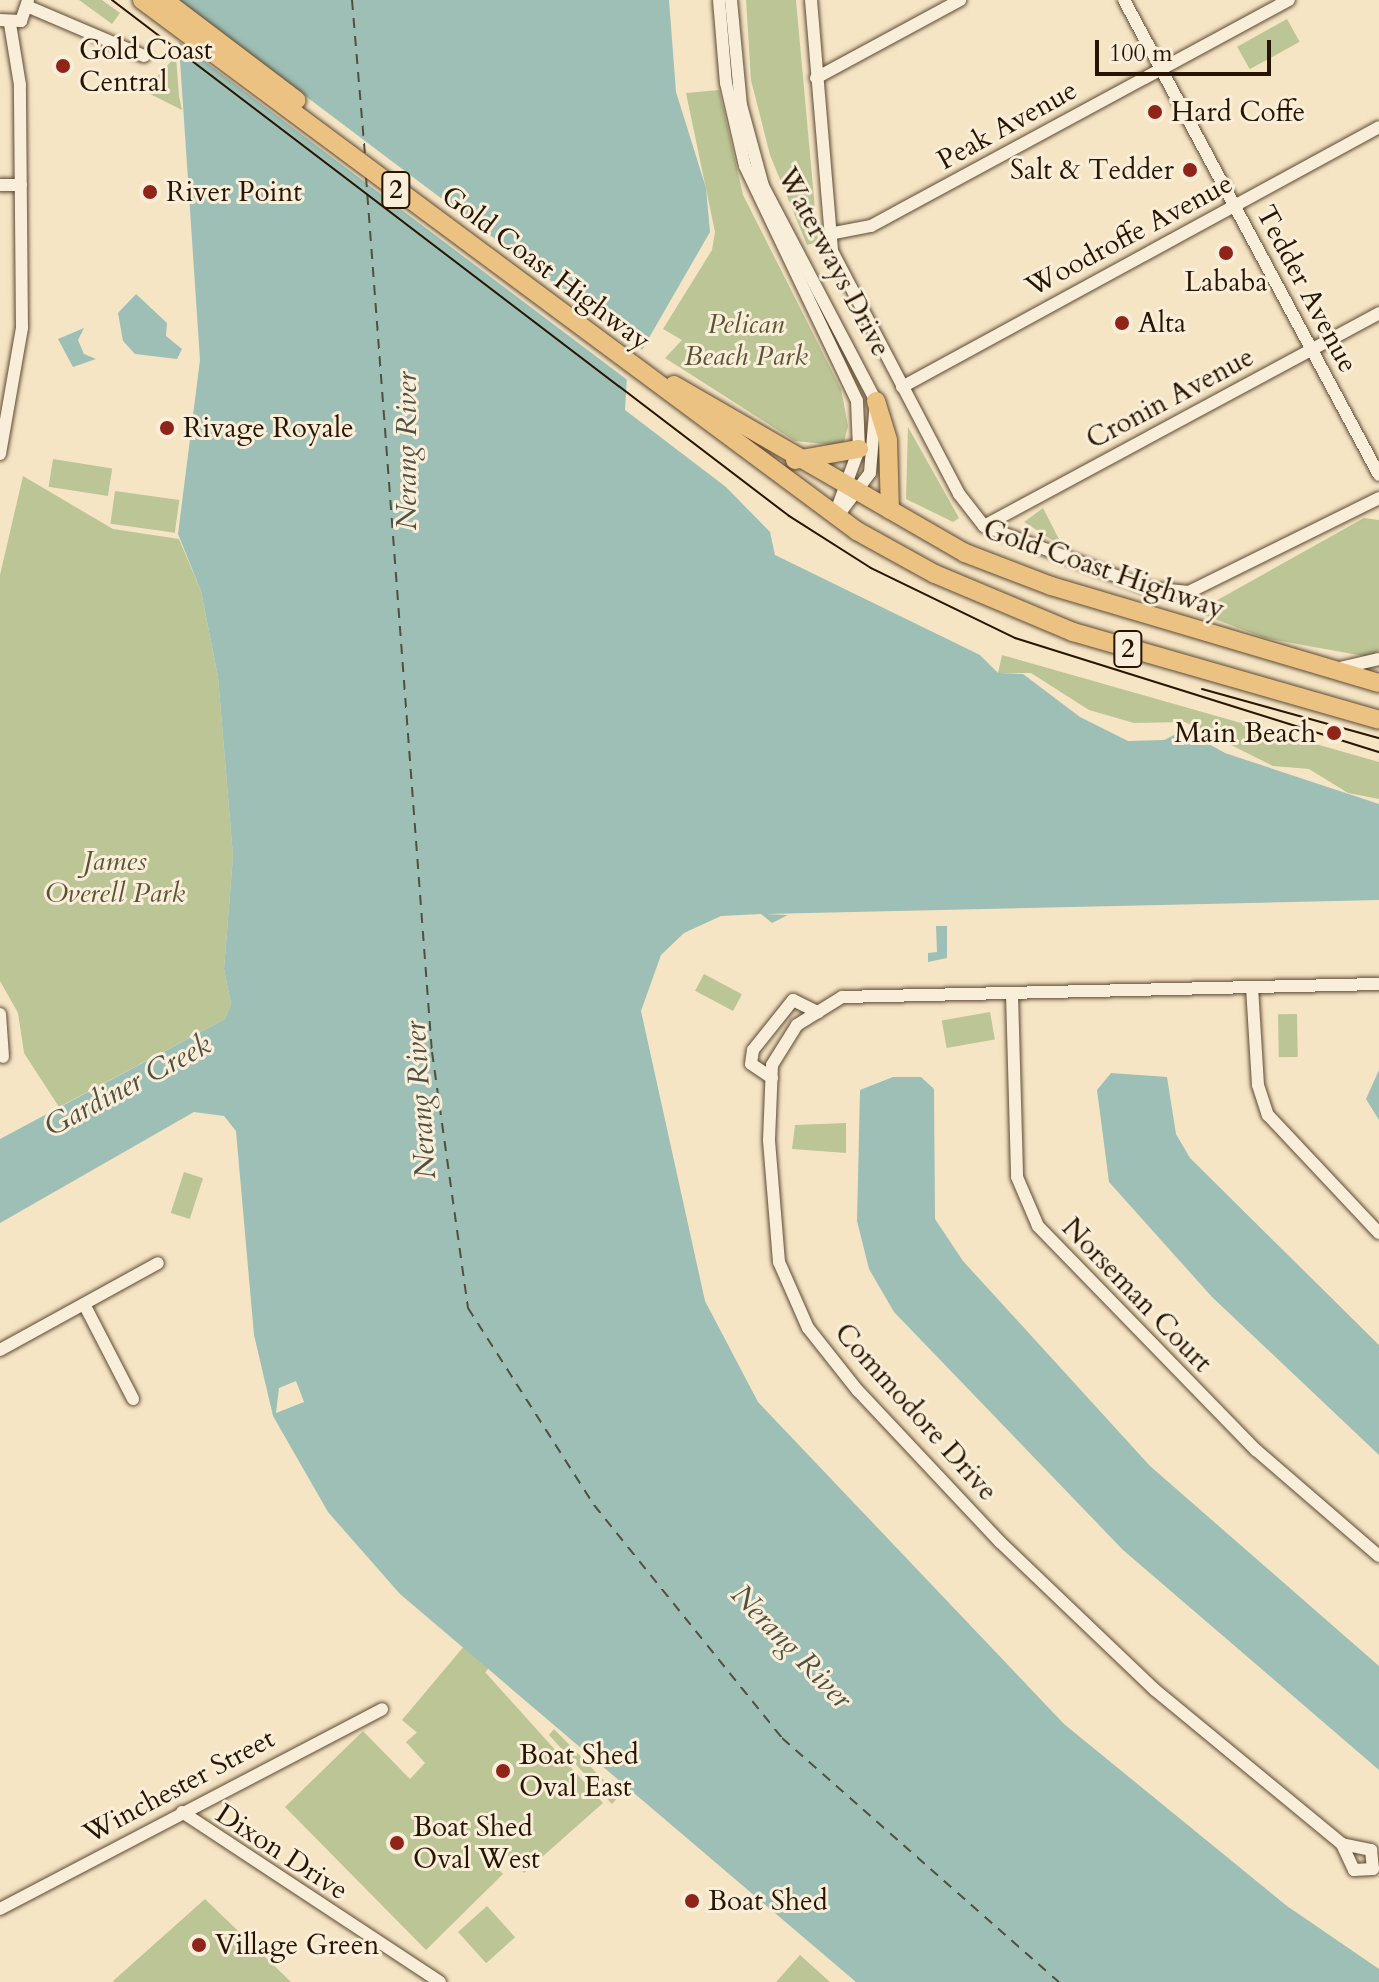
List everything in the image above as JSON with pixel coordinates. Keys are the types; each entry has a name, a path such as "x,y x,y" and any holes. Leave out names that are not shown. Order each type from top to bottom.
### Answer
{"highway":[{"name":"Gold Coast Highway","path":"142,0 654,376 849,491 890,510 965,553 1051,586 1379,683"},
{"name":"Gold Coast Highway","path":"164,0 835,518 935,574 1073,632 1379,720"},
{"path":"876,401 888,440 890,510"},
{"path":"795,460 859,449"}],"street":[{"name":"Waterways Drive","path":"719,0 726,83 745,166 848,373 859,449"},
{"name":"Waterways Drive","path":"731,0 741,105 763,186 876,401 873,457 849,491"},
{"path":"811,0 829,234 837,266 902,387 984,526 1148,588 1189,592 1214,585 1379,498"},
{"path":"816,78 960,0"},
{"name":"Tedder Avenue","path":"1124,0 1379,475"},
{"name":"Peak Avenue","path":"829,234 861,231 1289,0"},
{"path":"0,454 20,345 21,185 5,22 28,3 144,56"},
{"name":"Woodroffe Avenue","path":"902,387 1379,127"},
{"path":"0,185 21,185"},
{"name":"Cronin Avenue","path":"984,526 1379,313"},
{"path":"835,518 849,491 859,449"},
{"path":"1329,670 1379,659"},
{"name":"Commodore Drive","path":"1342,1844 1155,1690 1000,1542 808,1328 779,1262 772,1078 797,1025 842,997 1379,984"},
{"path":"1252,987 1258,1085 1268,1115 1379,1233"},
{"name":"Norseman Court","path":"1012,994 1017,1177 1038,1226 1256,1450 1379,1556"},
{"path":"772,1078 751,1064 753,1050 793,1000 818,1012"},
{"path":"0,1014 3,1057"},
{"path":"0,1350 158,1263"},
{"path":"84,1304 133,1399"},
{"name":"Winchester Street","path":"0,1909 382,1709"},
{"name":"Dixon Drive","path":"182,1812 440,1982"}],"green space":[{"path":"79,0 102,0 120,13 112,24"},
{"path":"746,0 796,0 818,242 807,245 770,155 751,80"},
{"path":"1287,19 1300,42 1250,69 1237,47"},
{"path":"176,56 179,96 182,110 144,91"},
{"name":"Pelican Beach Park","path":"719,90 743,195 841,389 848,426 843,446 795,441 665,358 682,340 663,329 712,250 715,232 686,93"},
{"path":"908,427 959,518 953,522 906,499"},
{"path":"53,459 112,468 108,496 49,487"},
{"name":"James Overell Park","path":"23,476 113,529 179,539 201,591 218,677 233,856 224,969 231,1004 225,1019 59,1107 24,1053 18,1013 0,981 0,575"},
{"path":"115,491 179,500 175,533 110,524"},
{"path":"1043,508 1063,547 1024,522"},
{"path":"1364,518 1379,520 1379,650 1369,657 1265,638 1196,612"},
{"path":"1002,655 1379,762 1379,799 1348,793 1309,769 1273,766 1185,722 1134,723 1089,710 1031,673 998,673"},
{"path":"704,974 742,994 733,1011 695,991"},
{"path":"990,1012 995,1040 947,1048 942,1021"},
{"path":"1278,1014 1297,1014 1298,1057 1279,1057"},
{"path":"846,1123 846,1153 792,1149 795,1125"},
{"path":"184,1172 203,1178 190,1219 171,1213"},
{"path":"465,1645 490,1666 427,1741 402,1720"},
{"path":"485,1672 603,1803 524,1873 499,1846 487,1857 503,1874 426,1950 285,1807 363,1731 410,1779 425,1763 406,1742"},
{"path":"554,1729 619,1796 612,1804 549,1735"},
{"name":"Village Green","path":"205,1899 291,1982 113,1981"},
{"path":"487,1906 515,1937 486,1963 458,1932"},
{"path":"800,1955 830,1982 776,1982"}],"water":[{"path":"176,0 669,0 676,92 706,188 710,232 627,376 625,410 726,487 770,532 775,555 980,655 998,673 1023,674 1080,717 1128,741 1164,740 1184,730 1225,753 1379,804 1379,900 765,914 788,915 772,923 761,914 721,916 684,933 661,955 641,1011 705,1301 758,1402 1064,1724 1287,1906 1379,1969 1379,1982 856,1982 400,1594 328,1512 273,1416 254,1335 236,1131 224,1116 194,1112 0,1223 0,1139 225,1019 231,1004 224,969 233,856 218,677 201,591 178,534 200,360"},
{"path":"136,294 167,323 166,336 182,349 177,359 135,354 123,341 118,313"},
{"path":"84,328 78,340 84,354 96,359 73,367 58,339"},
{"path":"936,926 947,926 947,958 928,962 928,953 937,952"},
{"path":"1379,1070 1379,1120 1366,1099"},
{"path":"1111,1073 1167,1077 1176,1134 1190,1158 1379,1345 1379,1455 1212,1297 1109,1182 1097,1090"},
{"path":"893,1077 921,1077 934,1089 935,1219 963,1261 1150,1466 1379,1666 1379,1770 1123,1550 894,1312 869,1269 857,1221 860,1090"}],"pier":[{"path":"178,0 648,354 628,380 158,26"},
{"path":"296,1381 304,1402 276,1413 279,1388"}],"ferry route":[{"path":"352,0 365,154"},
{"path":"366,177 432,1052 468,1308 594,1505 782,1738 1059,1982"}],"tram line":[{"path":"112,0 789,516 871,568 1015,638 1379,752"},
{"path":"1202,689 1379,738"}],"place":[{"name":"Gold Coast Central","path":"63,66"},
{"name":"Hard Coffe","path":"1155,112"},
{"name":"Salt & Tedder","path":"1190,170"},
{"name":"River Point","path":"150,192"},
{"name":"Lababa","path":"1226,253"},
{"name":"Alta","path":"1122,323"},
{"name":"Rivage Royale","path":"167,428"},
{"name":"Main Beach","path":"1334,733"},
{"name":"Boat Shed Oval East","path":"503,1771"},
{"name":"Boat Shed Oval West","path":"397,1843"},
{"name":"Boat Shed","path":"692,1901"},
{"name":"Village Green","path":"199,1945"}],"water label":[{"name":"Nerang River","path":"407,451"},
{"name":"Gardiner Creek","path":"128,1086"},
{"name":"Nerang River","path":"421,1100"},
{"name":"Nerang River","path":"791,1647"}]}
